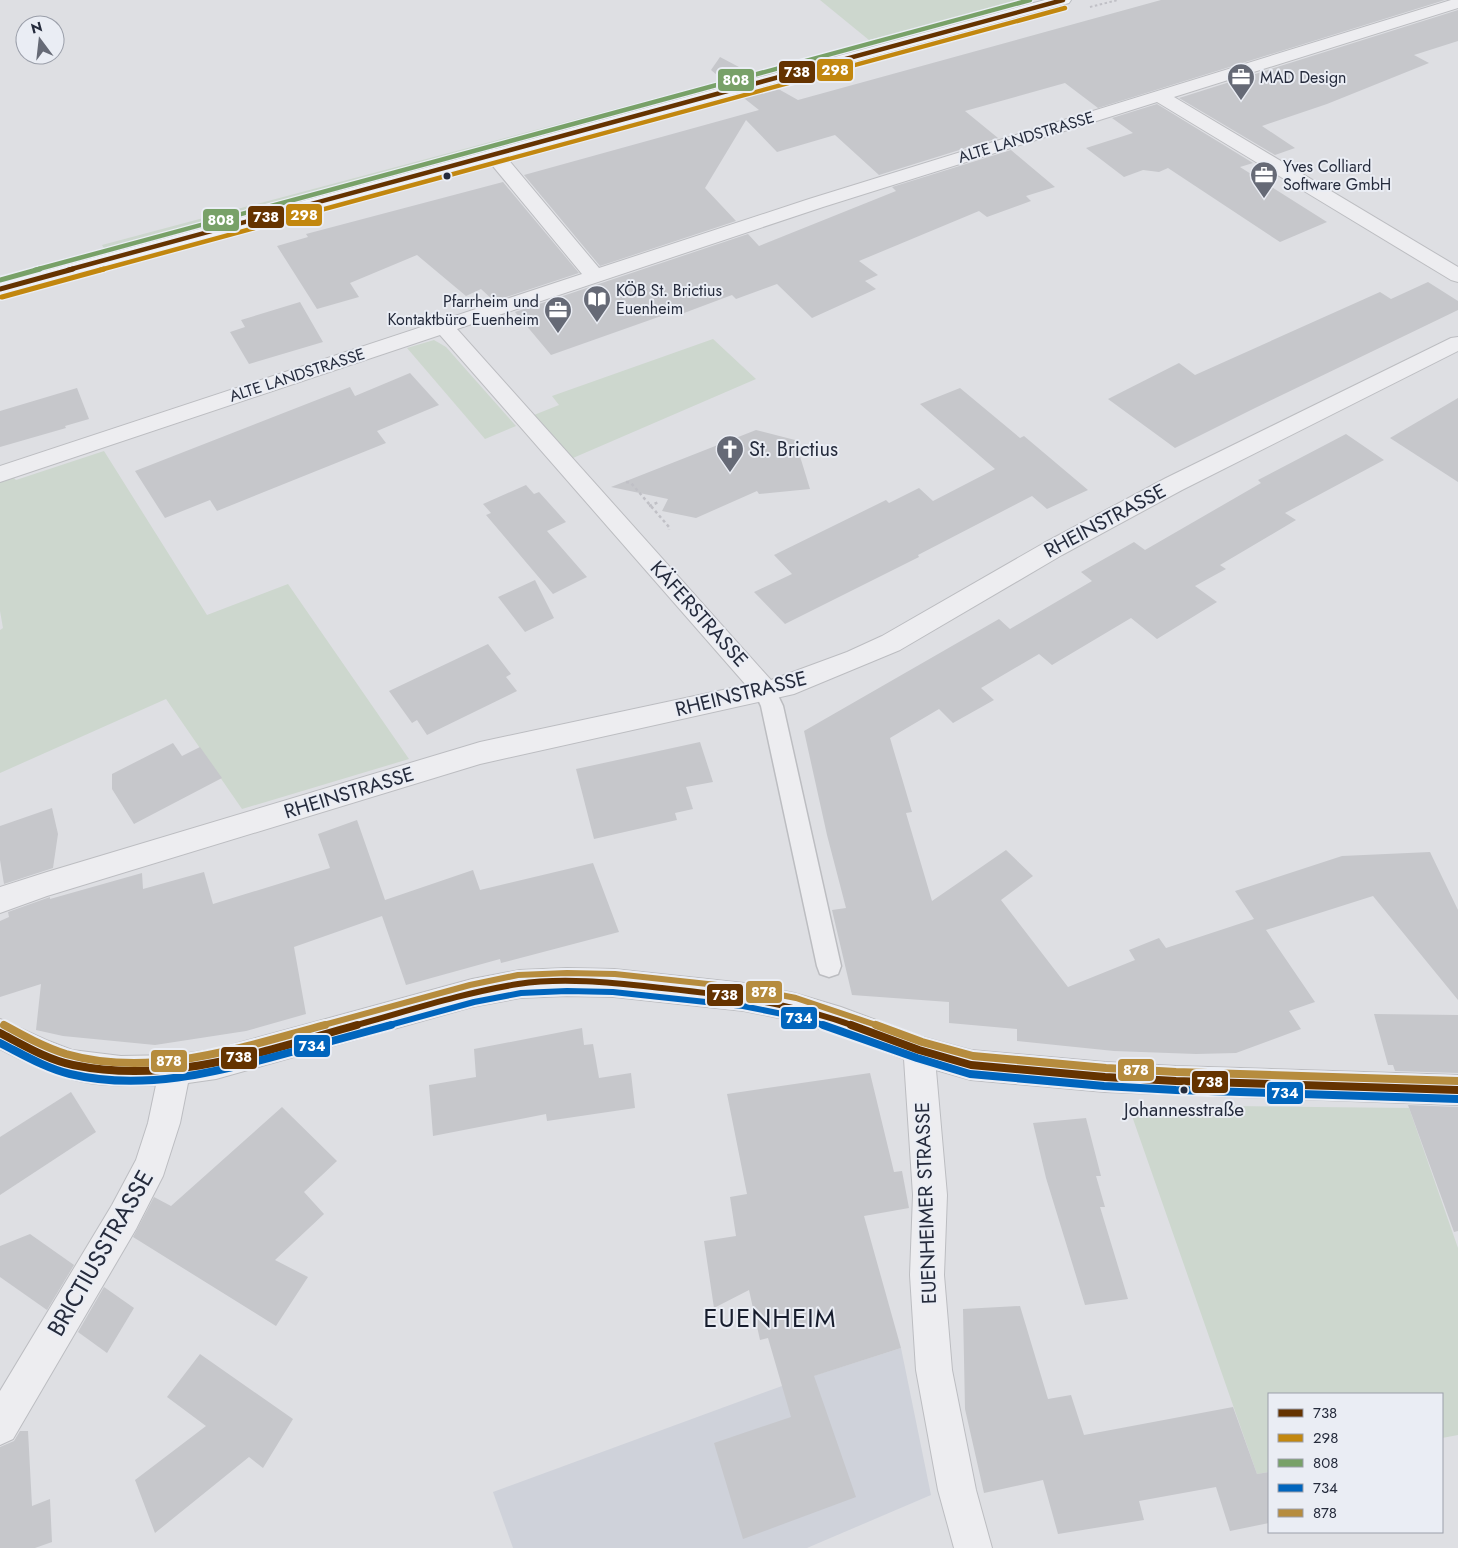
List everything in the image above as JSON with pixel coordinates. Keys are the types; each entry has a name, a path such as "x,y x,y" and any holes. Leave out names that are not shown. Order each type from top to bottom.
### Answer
{"main road":[{"path":"0,289 1064,0"}],"street":[{"name":"ALTE LANDSTRASSE","path":"0,474 816,203 1458,3"},
{"path":"1159,96 1458,276"},
{"path":"494,154 595,277"},
{"name":"KÄFERSTRASSE","path":"444,326 573,475 752,673 765,691"},
{"name":"RHEINSTRASSE","path":"0,900 56,881 480,753 785,687 891,643 1053,549 1174,484 1458,343"},
{"path":"0,1033 36,1051 72,1065 121,1071 175,1070 216,1064 472,993 520,984 614,983 744,997 794,1007 919,1050 971,1065 1105,1077 1458,1090"},
{"name":"EUENHEIMER STRASSE","path":"919,1050 930,1194 927,1275 934,1370 957,1490 973,1548"},
{"name":"BRICTIUSSTRASSE","path":"0,1426 124,1217 151,1165 164,1123 175,1070"}],"lane":[{"name":"KÄFERSTRASSE","path":"765,691 772,706 829,966"}],"path":[{"path":"1085,9 1118,0"}],"shaded area":[{"path":"820,0 1016,0 956,19 869,40"},
{"path":"731,78 728,84 105,250 102,245"},
{"path":"713,339 756,379 573,458 534,415 559,405 552,396"},
{"path":"434,340 446,347 516,426 485,439 407,348"},
{"path":"104,451 207,615 288,584 409,759 242,809 166,699 0,773 0,630 3,628 0,611 0,481 13,477 16,480"},
{"path":"1233,1106 1409,1108 1458,1248 1458,1435 1443,1438 1443,1393 1268,1393 1268,1472 1257,1474 1132,1116"},
{"path":"901,1348 931,1495 807,1548 513,1548 493,1492 782,1386"}],"building":[{"path":"1161,0 1445,0 1098,108 1065,83 965,111 998,138 879,175 835,135 777,152 746,120 705,188 736,221 600,266 524,175 759,110 740,95 773,86 798,100"},
{"path":"1458,10 1458,41 1414,55 1429,63 1327,104 1262,126 1295,148 1275,155 1179,98"},
{"path":"720,57 756,76 728,84 711,70"},
{"path":"1157,104 1253,163 1240,167 1327,222 1280,242 1168,168 1159,172 1143,170 1124,177 1086,148 1133,133 1112,118"},
{"path":"1011,150 1055,187 1026,196 1031,201 987,217 979,211 859,261 878,275 865,281 876,289 812,318 777,284 736,299 732,295 684,313 681,309 551,355 515,312 748,234 759,246 896,191 892,187"},
{"path":"503,182 579,273 494,301 481,289 466,296 417,255 350,283 359,297 317,309 277,246 308,237 306,234"},
{"path":"1428,282 1458,301 1458,310 1175,448 1108,399 1179,363 1195,375 1380,292 1391,299"},
{"path":"300,302 323,342 249,364 230,332 245,327 241,320"},
{"path":"410,373 439,405 377,431 386,443 217,511 210,500 165,518 135,471 350,387 355,396"},
{"path":"77,388 89,419 65,426 66,428 0,447 0,411"},
{"path":"960,388 1020,438 1024,436 1088,490 1047,509 1032,496 918,555 919,557 785,624 754,592 792,574 774,555 886,500 889,503 919,488 933,501 995,469 920,404"},
{"path":"1458,398 1458,482 1390,438"},
{"name":"St. Brictius","path":"756,430 795,440 810,489 759,494 757,491 696,518 662,511 668,499 611,487"},
{"path":"1346,434 1384,460 1285,513 1296,520 1220,565 1226,569 1195,586 1217,602 1157,639 1131,618 1052,665 1039,654 981,688 994,700 953,723 939,709 890,738 912,812 906,813 932,901 1006,850 1033,876 1001,900 1068,987 1135,960 1129,950 1159,938 1166,948 1254,919 1235,891 1342,856 1430,852 1458,910 1458,1000 1373,896 1266,930 1315,1002 1289,1011 1301,1029 1236,1053 1196,1054 1114,1051 1017,1041 1017,1029 949,1023 949,1002 852,995 832,910 846,908 827,835 804,731 999,619 1010,629 1092,581 1081,572 1134,542 1145,550 1261,483 1258,480"},
{"path":"526,485 534,494 539,492 566,522 547,531 587,577 553,594 486,515 491,513 483,504"},
{"path":"535,580 554,618 525,632 498,597"},
{"path":"488,644 511,674 506,677 517,691 427,735 417,720 412,723 389,691"},
{"path":"700,742 713,782 686,787 693,809 675,813 677,820 594,839 576,769"},
{"path":"173,743 182,756 200,747 222,778 134,824 112,789 112,774"},
{"path":"52,808 58,834 53,868 4,884 0,860 0,826"},
{"path":"357,820 385,900 473,870 480,890 593,863 619,932 501,963 500,959 406,985 382,916 294,947 306,1014 246,1031 155,1045 63,1036 36,1030 41,984 0,997 0,921 9,917 8,912 50,897 50,899 142,873 143,889 204,872 213,904 330,868 318,834"},
{"path":"1374,1014 1458,1015 1458,1073 1395,1071 1393,1065 1388,1065"},
{"path":"582,1028 584,1045 593,1044 599,1078 631,1073 635,1108 547,1121 546,1114 433,1136 429,1085 476,1077 474,1049"},
{"path":"870,1073 894,1172 902,1171 909,1208 864,1216 901,1348 814,1376 856,1497 743,1539 714,1443 791,1417 768,1338 760,1340 749,1290 714,1308 704,1241 736,1236 730,1197 747,1194 727,1094"},
{"path":"71,1092 96,1132 0,1195 0,1137"},
{"path":"1408,1105 1458,1107 1458,1231 1454,1232"},
{"path":"282,1107 337,1161 304,1192 324,1214 275,1260 308,1277 276,1326 133,1237 154,1197 171,1206"},
{"path":"1086,1118 1101,1176 1096,1176 1105,1207 1100,1207 1128,1299 1085,1305 1046,1178 1033,1123"},
{"path":"30,1234 74,1265 47,1310 0,1277 0,1246"},
{"path":"104,1287 134,1308 107,1353 78,1332"},
{"path":"1020,1306 1048,1399 1071,1395 1084,1435 1233,1407 1257,1474 1268,1472 1268,1523 1230,1531 1216,1487 1139,1501 1144,1520 1058,1534 1043,1480 984,1493 965,1409 963,1309"},
{"path":"200,1354 293,1419 263,1468 249,1457 155,1533 135,1480 206,1426 167,1397"},
{"path":"20,1431 28,1431 32,1506 50,1499 52,1542 35,1548 0,1548 0,1447 14,1441"}],"transit line":[{"name":"808","path":"0,280 1030,0"},
{"name":"738","path":"0,289 1063,0"},
{"name":"298","path":"2,297 1065,8"},
{"name":"878","path":"4,1025 47,1047 91,1060 126,1063 162,1062 214,1055 470,985 518,975 615,974 745,988 796,998 844,1013 922,1042 973,1056 1106,1068 1176,1072 1458,1081"},
{"name":"738","path":"0,1033 35,1051 72,1065 121,1071 175,1070 216,1064 472,993 520,984 614,983 744,997 794,1007 841,1021 919,1050 971,1065 1105,1077 1176,1081 1458,1090"},
{"name":"734","path":"0,1043 43,1064 70,1074 106,1079 163,1079 218,1072 474,1002 521,993 613,992 743,1006 792,1016 838,1029 917,1058 970,1074 1104,1086 1176,1090 1458,1099"}],"place":[{"name":"MAD Design","path":"1241,101"},
{"name":"Yves Colliard Software GmbH","path":"1264,199"},
{"name":"KÖB St. Brictius Euenheim","path":"597,323"},
{"name":"Pfarrheim und Kontaktbüro Euenheim","path":"558,334"},
{"name":"St. Brictius","path":"730,473"},
{"name":"Johannesstraße","path":"1184,1090"}],"district":[{"name":"EUENHEIM","path":"770,1318"}]}
